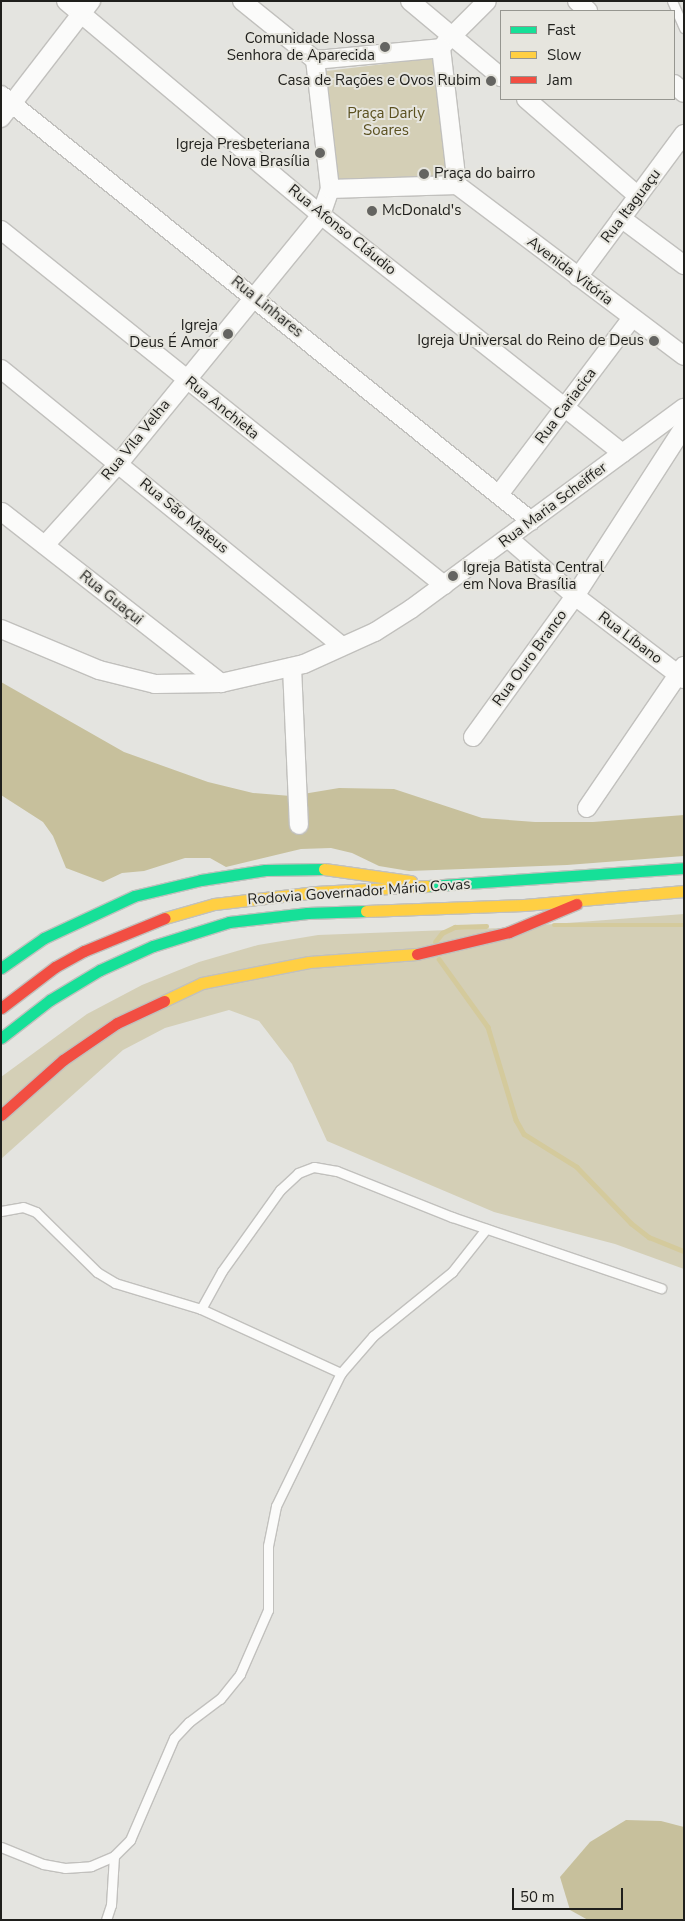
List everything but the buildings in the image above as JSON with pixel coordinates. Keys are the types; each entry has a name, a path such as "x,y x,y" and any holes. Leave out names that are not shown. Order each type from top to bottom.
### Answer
{"main road":[{"path":"1,968 44,938 104,908 134,896 233,874 290,868 341,869 441,886"},
{"name":"Rodovia Governador Mário Covas","path":"1,1008 55,967 92,947 145,924 214,904 290,894 441,886 684,868"},
{"name":"Rodovia Governador Mário Covas","path":"1,1038 50,1000 100,970 154,946 229,922 307,913 584,900 684,892"},
{"name":"Rodovia Governador Mário Covas","path":"1,1116 63,1060 118,1023 202,983 309,962 396,958 442,949 509,932 584,900"}],"street":[{"name":"Rua Afonso Cláudio","path":"66,1 86,7 321,215 622,453"},
{"path":"242,1 314,60 330,189 457,185 446,41"},
{"path":"410,1 446,41 500,76"},
{"path":"314,60 446,41 487,1"},
{"path":"577,1 587,10"},
{"path":"1,118 7,99 86,7"},
{"name":"Rua Linhares","path":"7,99 500,494 531,521"},
{"path":"527,100 638,196"},
{"name":"Rua Itaguaçu","path":"578,277 684,134"},
{"name":"Avenida Vitória","path":"457,185 684,356"},
{"name":"Rua Vila Velha","path":"45,545 119,463 321,215 330,189"},
{"path":"621,218 684,265"},
{"name":"Rua Anchieta","path":"1,230 444,585"},
{"name":"Rua Cariacica","path":"500,494 566,409 632,318"},
{"name":"Rua São Mateus","path":"1,369 342,646"},
{"name":"Rua Maria Scheiffer","path":"1,629 99,670 155,684 221,683 292,667 375,632 444,585 684,408"},
{"name":"Rua Ouro Branco","path":"473,738 575,596 684,427"},
{"name":"Rua Guaçui","path":"2,512 221,683"},
{"name":"Rua Líbano","path":"508,538 575,596 682,673"},
{"path":"292,667 299,824"},
{"path":"587,808 682,673"}],"lane":[{"path":"672,1 684,28"},
{"path":"201,1309 222,1271 280,1190 298,1173 314,1167 337,1170 486,1228 661,1288"},
{"path":"1,1211 24,1208 36,1212 65,1236 97,1272 115,1283 201,1309 342,1373"},
{"path":"1,1847 44,1864 66,1868 91,1866 114,1856 130,1840 144,1812 174,1738 188,1722 220,1699 240,1674 268,1610 268,1546 276,1506 342,1373 373,1336 409,1310 452,1272 486,1228"},
{"path":"106,1920 111,1905 114,1856"}],"green space":[{"name":"Praça Darly Soares","path":"433,58 448,176 339,189 325,71"},
{"path":"684,914 684,1269 615,1244 494,1212 327,1141 292,1064 259,1021 229,1010 165,1028 123,1050 1,1159 1,1077 87,1014 142,985 199,962 258,945 318,935 501,928"}],"shaded area":[{"path":"1,682 124,752 208,782 253,793 291,796 339,788 394,789 482,818 535,822 593,822 684,815 684,856 567,865 409,871 379,866 352,853 331,848 301,849 226,867 210,858 185,858 144,871 122,873 103,882 66,868 53,836 43,822 1,795"},
{"path":"626,1820 661,1821 684,1827 684,1920 588,1920 570,1910 560,1877 590,1842"}],"waterway":[{"path":"554,925 684,925"},
{"path":"435,942 442,933 455,927 486,926"},
{"path":"439,959 488,1027 516,1120 524,1134 577,1167 631,1223 649,1237 684,1251"}],"traffic: fast":[{"path":"427,886 684,868"},
{"path":"1,968 44,938 134,896 201,880 265,870 324,869"},
{"path":"1,1038 50,1000 100,970 153,946 229,922 307,913 366,911"}],"traffic: slow":[{"path":"324,869 411,881"},
{"path":"165,918 214,904 316,892 427,886"},
{"path":"366,911 524,905 684,891"},
{"path":"164,1001 202,983 309,962 417,954"}],"traffic: jam":[{"path":"417,954 509,932 576,904"},
{"path":"1,1008 55,967 84,951 165,918"},
{"path":"1,1115 63,1060 117,1023 164,1001"}],"place":[{"name":"Comunidade Nossa Senhora de Aparecida","path":"385,47"},
{"name":"Casa de Rações e Ovos Rubim","path":"491,81"},
{"name":"Igreja Presbeteriana de Nova Brasília","path":"320,153"},
{"name":"Praça do bairro","path":"424,174"},
{"name":"McDonald's","path":"372,211"},
{"name":"Igreja Deus É Amor","path":"228,334"},
{"name":"Igreja Universal do Reino de Deus","path":"654,341"},
{"name":"Igreja Batista Central em Nova Brasília","path":"453,576"}]}
